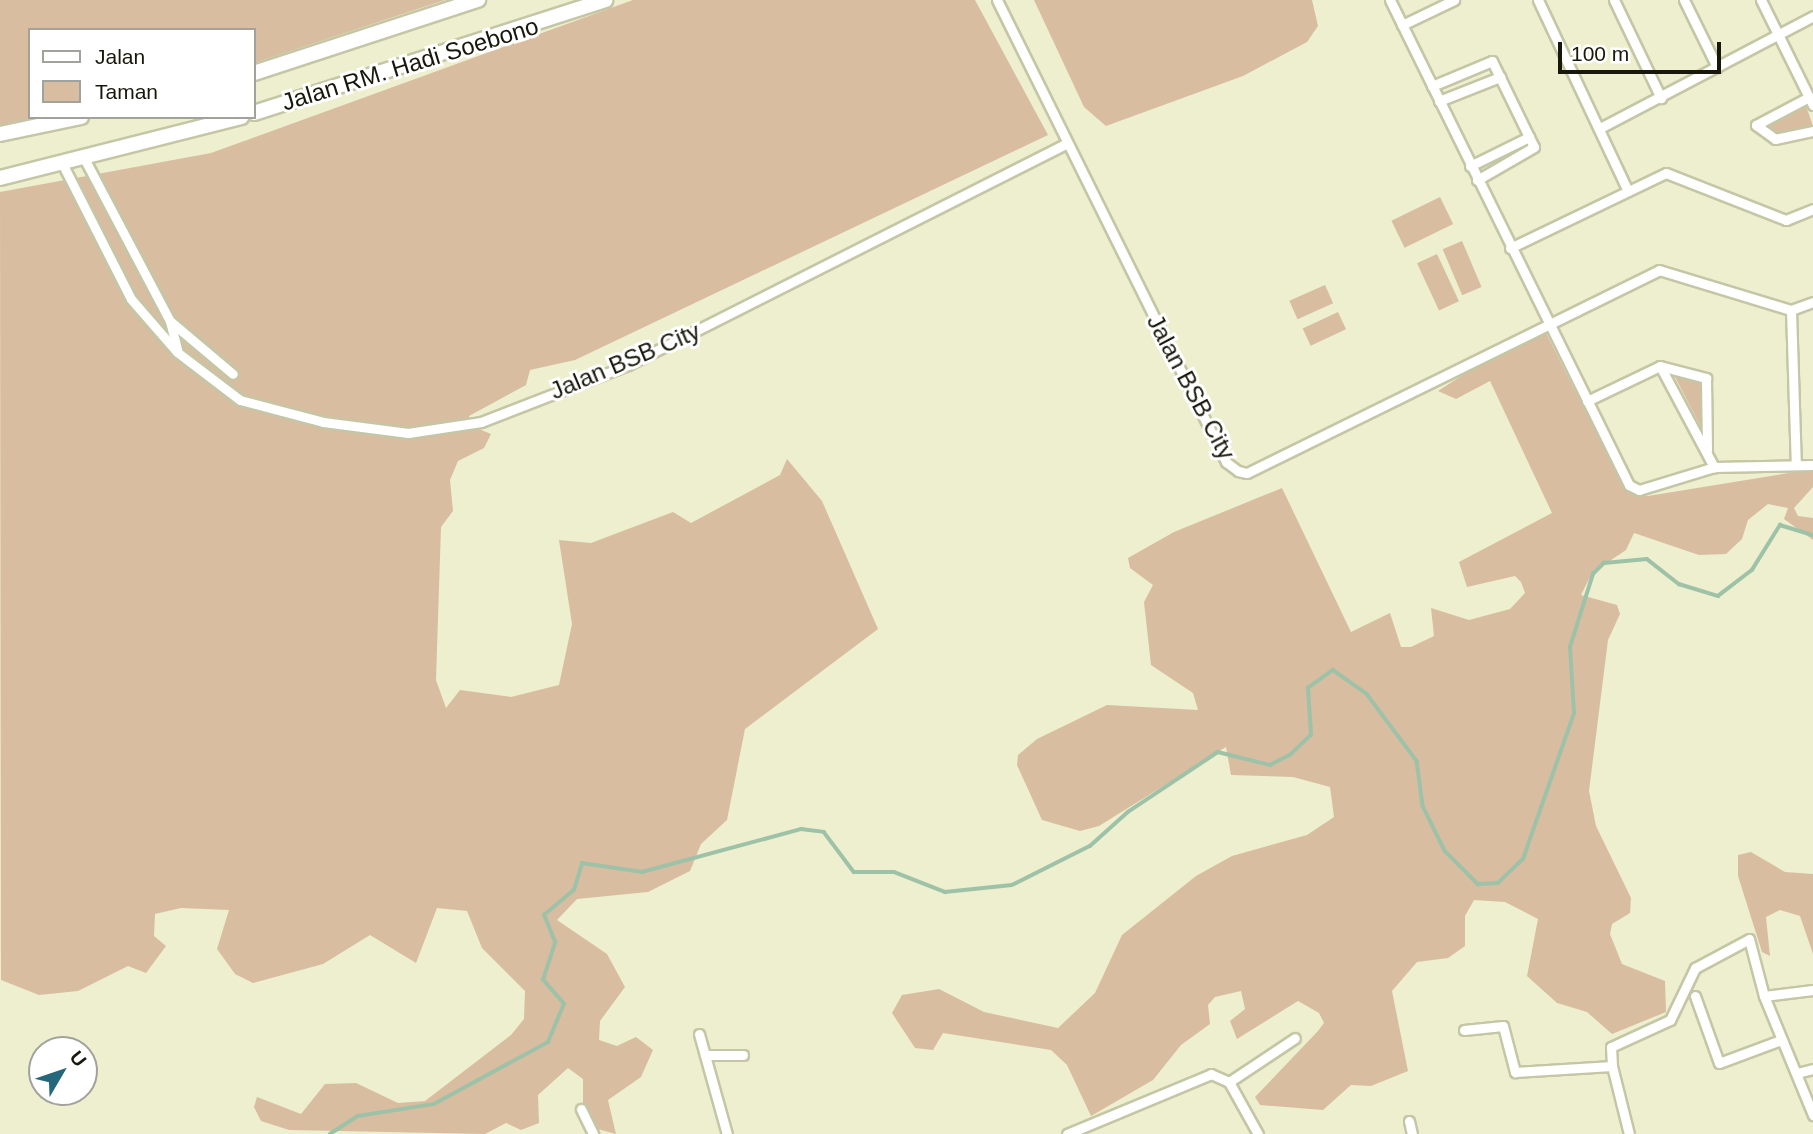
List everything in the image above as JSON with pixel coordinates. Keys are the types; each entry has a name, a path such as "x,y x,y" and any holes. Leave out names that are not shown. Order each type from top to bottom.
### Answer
{"main road":[{"name":"Jalan RM. Hadi Soebono","path":"256,72 478,0"},
{"name":"Jalan RM. Hadi Soebono","path":"256,112 606,0"},
{"path":"0,134 71,119"},
{"path":"0,178 85,160 234,119"}],"street":[{"name":"Jalan BSB City","path":"996,0 1226,462 1238,471 1247,473 1407,397 1547,321 1665,269 1791,310"},
{"path":"1390,0 1510,248 1633,488 1714,467 1813,465"},
{"path":"1402,25 1454,0"},
{"path":"1538,0 1628,191"},
{"path":"1614,0 1661,98"},
{"path":"1684,0 1717,67"},
{"path":"1761,0 1775,35 1811,101 1756,125 1775,139 1813,131"},
{"path":"1600,128 1813,16"},
{"path":"1432,86 1488,61 1500,77 1533,151 1477,180"},
{"path":"1439,101 1500,77"},
{"path":"1470,166 1529,138"},
{"name":"Jalan BSB City","path":"63,164 131,299 177,352 240,400 323,422 408,433 481,422 628,365 1067,143"},
{"path":"85,160 170,321 177,352"},
{"path":"1510,248 1669,173 1784,219 1813,209"},
{"path":"1796,465 1791,310 1813,302"},
{"path":"170,321 233,374"},
{"path":"1587,401 1660,366 1706,378 1707,450"},
{"path":"1660,366 1714,467"},
{"path":"1629,1134 1612,1066 1611,1048 1670,1020 1695,968 1749,939 1764,996 1813,1115"},
{"path":"1764,996 1813,990"},
{"path":"1695,996 1718,1062 1781,1040"},
{"path":"1464,1030 1503,1026 1515,1072 1612,1066"},
{"path":"699,1034 727,1134"},
{"path":"1229,1083 1295,1038"},
{"path":"705,1055 743,1055"},
{"path":"1797,1073 1813,1069"},
{"path":"1067,1134 1203,1075 1229,1083 1258,1134"},
{"path":"581,1109 593,1134"},
{"path":"1409,1121 1412,1134"}],"green space":[{"path":"0,0 445,0 256,62 256,28 28,28 28,119 42,119 0,129"},
{"path":"633,0 975,0 1048,135 575,360 530,370 526,385 469,416 469,425 491,434 484,448 458,461 450,480 453,511 441,527 436,680 446,708 460,690 511,697 559,685 572,624 559,540 591,543 673,512 691,523 780,475 787,459 822,501 878,629 745,729 727,820 701,844 690,871 648,892 577,899 557,920 607,954 625,987 600,1021 599,1040 617,1046 636,1037 653,1050 641,1077 608,1100 616,1134 594,1128 583,1103 583,1079 568,1068 538,1095 539,1123 521,1130 506,1123 485,1134 289,1130 261,1121 254,1107 257,1097 301,1114 325,1084 356,1083 398,1103 425,1101 511,1035 524,1019 525,991 482,948 467,911 437,908 416,963 370,935 323,964 253,983 235,974 217,949 229,910 181,908 155,914 154,936 166,946 146,973 128,966 78,991 39,995 1,980 0,192 211,153"},
{"path":"1034,0 1312,0 1318,26 1307,42 1243,76 1106,126 1084,107"},
{"path":"1806,106 1813,126 1787,135 1765,131 1764,124"},
{"path":"1440,197 1453,224 1405,248 1391,221"},
{"path":"1462,241 1482,287 1462,295 1443,249"},
{"path":"1437,254 1459,301 1439,310 1417,263"},
{"path":"1325,285 1333,303 1298,319 1289,301"},
{"path":"1338,312 1346,329 1311,346 1303,328"},
{"path":"1546,333 1625,490 1648,496 1813,469 1813,487 1794,508 1798,516 1813,518 1813,540 1784,519 1788,508 1768,504 1748,520 1742,539 1726,554 1699,555 1634,533 1626,550 1592,573 1581,595 1617,605 1620,614 1608,640 1589,791 1596,826 1631,898 1630,913 1612,924 1610,934 1622,964 1665,981 1666,1012 1612,1034 1587,1012 1557,1003 1527,976 1538,919 1505,902 1474,900 1465,916 1465,946 1448,958 1417,962 1392,991 1408,1071 1371,1086 1351,1085 1323,1110 1260,1105 1255,1097 1318,1031 1324,1023 1319,1013 1298,1001 1237,1039 1230,1021 1245,1009 1241,991 1215,997 1208,1005 1210,1024 1181,1045 1153,1080 1091,1116 1067,1065 1051,1050 943,1033 933,1050 915,1048 892,1013 902,995 939,989 984,1012 1058,1028 1095,993 1122,935 1196,876 1232,856 1307,835 1334,817 1330,787 1293,777 1231,775 1226,747 1099,826 1080,831 1042,820 1017,765 1018,755 1037,739 1107,705 1198,710 1193,693 1151,665 1144,602 1153,585 1130,568 1128,558 1174,532 1282,488 1351,632 1390,613 1401,647 1411,647 1434,636 1431,608 1469,620 1510,609 1525,593 1521,582 1515,576 1467,587 1459,562 1552,513 1490,381 1456,399 1438,391 1486,360"},
{"path":"1674,375 1702,382 1703,431"},
{"path":"1751,852 1785,872 1813,874 1813,954 1800,916 1780,910 1766,917 1770,956 1762,952 1738,876 1738,855"}],"waterway":[{"path":"330,1134 358,1116 434,1104 548,1042 564,1004 543,980 555,942 544,915 574,890 582,863 642,872 801,829 824,832 854,872 894,872 945,892 1012,885 1090,846 1128,812 1218,752 1270,765 1290,755 1311,735 1308,688 1333,670 1367,694 1417,761 1423,806 1445,851 1478,884 1498,883 1523,859 1574,713 1570,647 1593,574 1604,563 1647,559 1679,584 1718,596 1752,570 1780,525 1813,535"}]}
